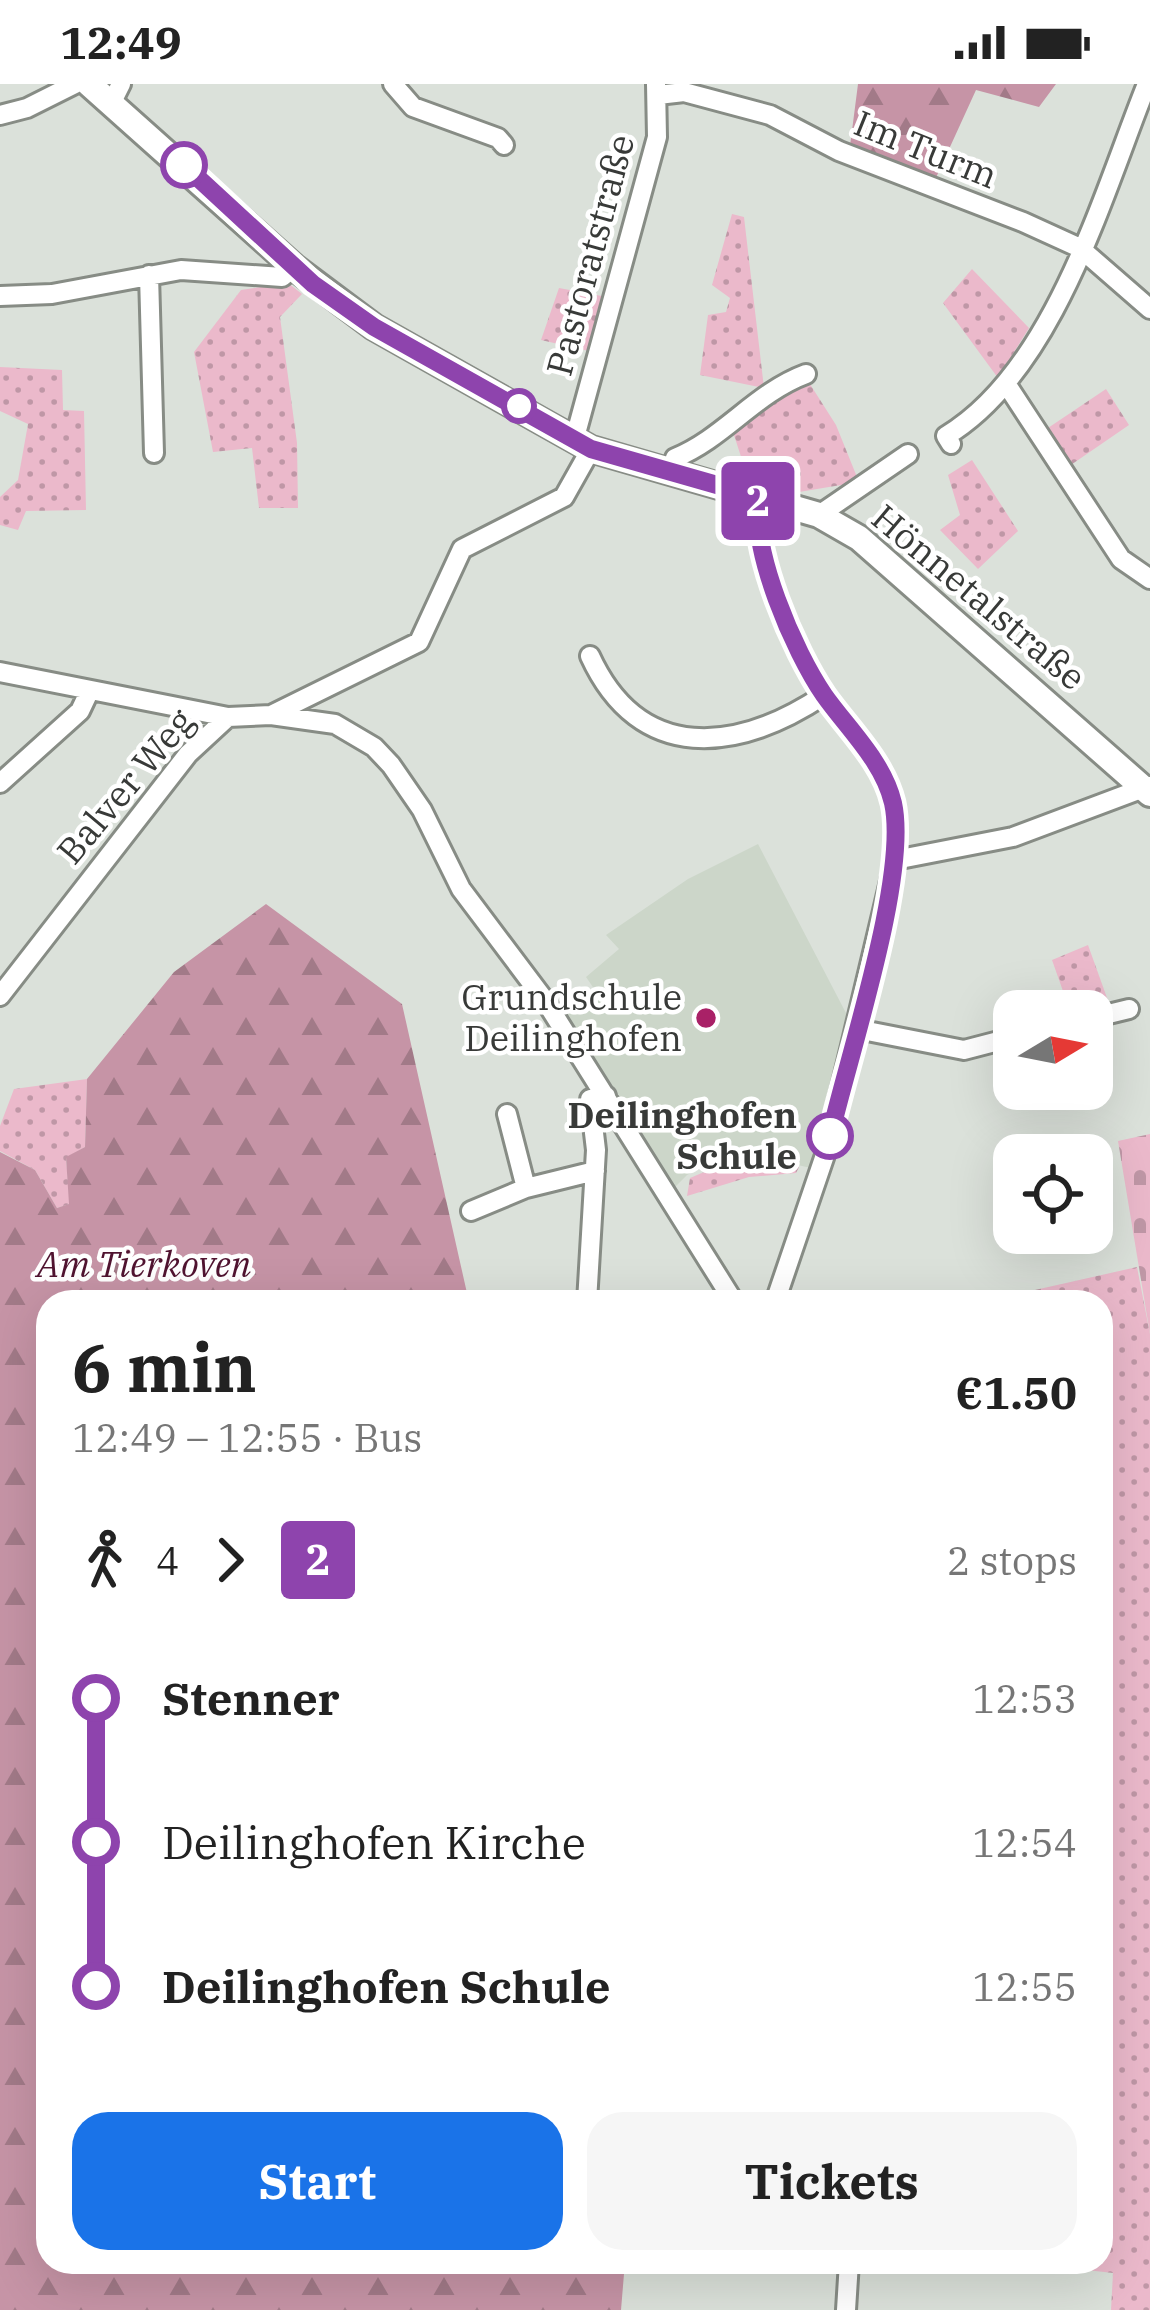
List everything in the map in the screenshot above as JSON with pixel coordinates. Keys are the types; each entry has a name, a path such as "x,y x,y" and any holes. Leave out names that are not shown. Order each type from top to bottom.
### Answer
{"main road":[{"name":"Hönnetalstraße","path":"89,84 116,93 294,267 374,327 493,389 582,445 819,515 859,538 935,599 1148,789"}],"street":[{"path":"0,115 27,108 75,84"},
{"path":"393,84 413,107 498,137 505,145"},
{"path":"739,104 743,84"},
{"name":"Im Turm","path":"657,89 739,104 1080,248 1150,309"},
{"name":"Pastoratstraße","path":"582,445 657,137 657,89"},
{"path":"951,444 946,436 1007,385 1046,326 1147,90"},
{"path":"0,296 52,294 181,269 282,277 294,267"},
{"path":"149,275 154,453"},
{"path":"671,472 675,458 698,449 752,402 806,374"},
{"path":"1007,385 1121,560 1150,579"},
{"name":"Balver Weg","path":"0,995 188,754 228,717 271,715 419,642 462,550 564,497 582,445"},
{"path":"819,515 908,454"},
{"path":"759,497 756,514 777,596 824,695 887,786 895,860 814,1191 779,1290"},
{"path":"590,656 602,682 635,718 678,736 756,732 824,695"},
{"path":"0,672 228,717"},
{"path":"0,782 80,711 89,692"},
{"path":"271,715 335,724 374,747 391,765 422,810 461,889 546,1002 727,1290"},
{"path":"895,860 1012,837 1148,789"},
{"path":"1113,1013 1129,1009"},
{"path":"857,1029 964,1050 993,1042"},
{"path":"588,1290 595,1171 590,1099 606,1096"},
{"path":"507,1114 526,1188"},
{"path":"472,1211 526,1188 595,1171"},
{"path":"846,2310 848,2274"}],"shaded area":[{"name":"Grundschule Deilinghofen","path":"758,844 847,1015 811,1168 735,1151 687,1175 673,1189 563,1014 597,993 586,977 619,949 606,935 688,879"}],"green space":[{"path":"858,84 1056,84 1039,107 976,90 934,182 850,146"},
{"path":"732,214 744,217 764,388 700,375 708,315 726,312 730,298 712,285"},
{"path":"972,269 1029,328 998,378 943,303"},
{"path":"288,283 302,294 280,317 297,443 298,508 259,508 252,448 213,452 194,352 241,290"},
{"path":"559,288 607,297 593,352 541,340"},
{"path":"0,367 62,370 63,410 84,411 86,510 26,511 18,530 0,525 0,497 18,480 28,424 0,411"},
{"path":"808,381 836,425 859,482 799,492 747,475 731,426 783,390"},
{"path":"1106,389 1129,425 1065,469 1042,432"},
{"path":"972,460 1018,531 978,569 940,530 960,515 948,475"},
{"name":"Am Tierkoven","path":"266,904 402,1004 466,1290 36,1290 36,2274 624,2274 621,2310 0,2310 0,1152 35,1170 57,1208 69,1204 66,1157 85,1147 87,1079 174,972"},
{"path":"1088,945 1104,990 1063,990 1052,960"},
{"path":"87,1079 85,1147 66,1158 70,1204 57,1208 35,1170 0,1151 0,1126 14,1089"},
{"path":"1150,1134 1150,1334 1118,1141"},
{"path":"742,1156 799,1167 796,1173 749,1177 687,1196 690,1178"},
{"path":"1137,1267 1150,1334 1150,2310 1111,2310 1113,1290 1035,1290"}],"bus line":[{"name":"2","path":"184,165 313,284 374,327 493,389 591,449 759,497 756,514 771,575 808,670 868,753 894,807 895,860 830,1136"}],"place":[{"name":"Grundschule Deilinghofen","path":"706,1018"},
{"name":"Deilinghofen Schule","path":"830,1136"}]}
